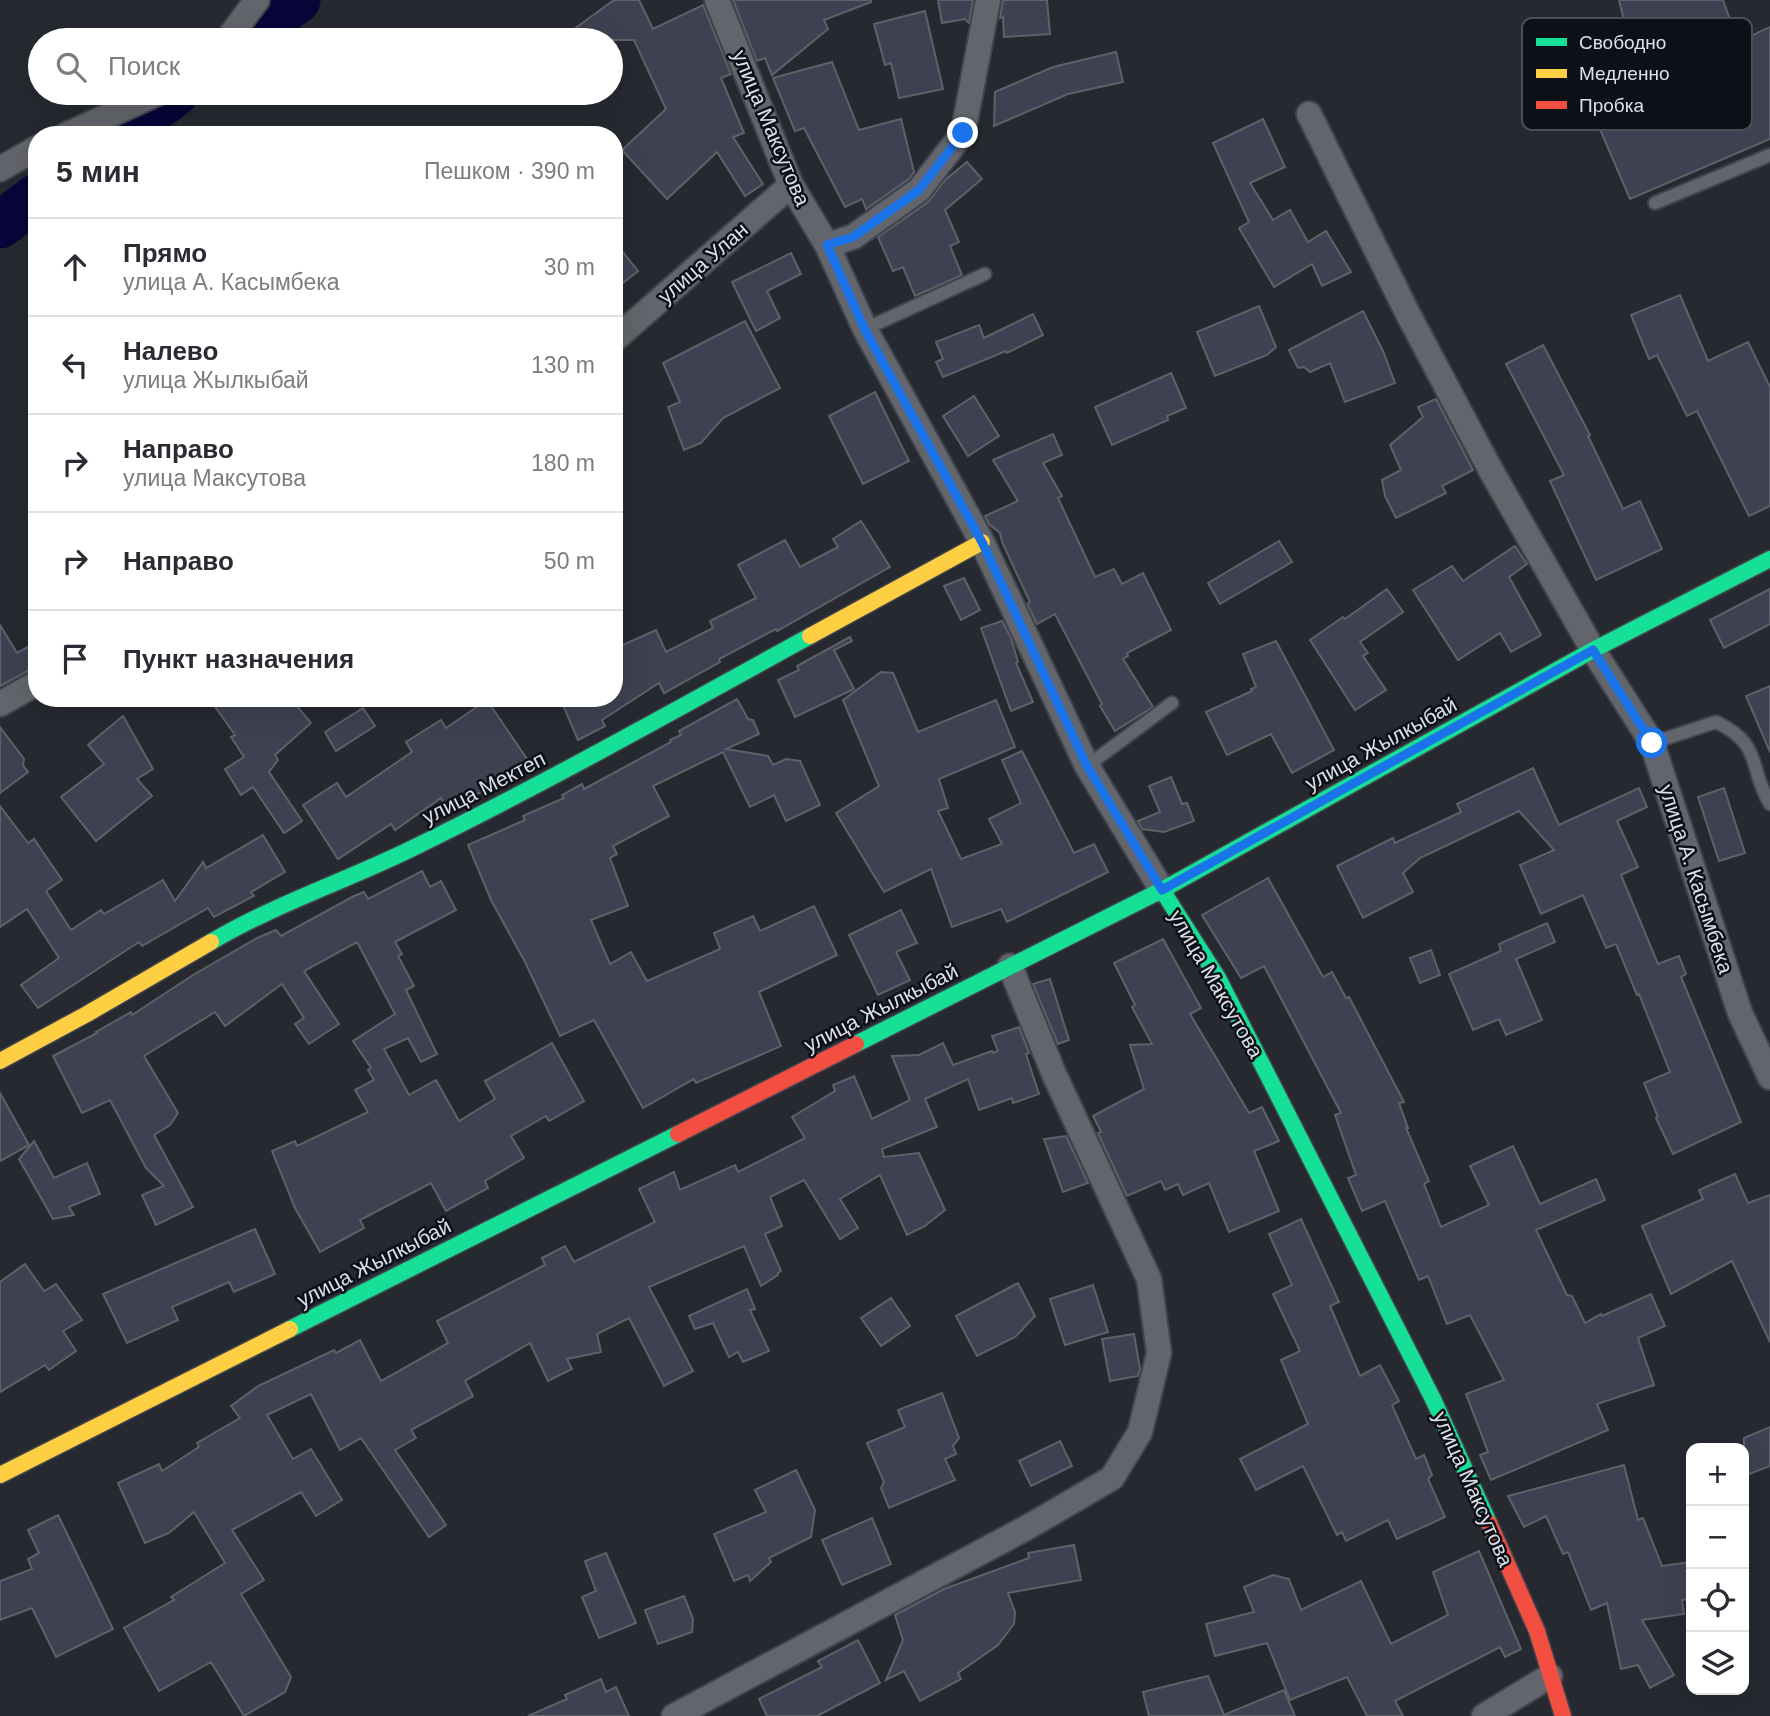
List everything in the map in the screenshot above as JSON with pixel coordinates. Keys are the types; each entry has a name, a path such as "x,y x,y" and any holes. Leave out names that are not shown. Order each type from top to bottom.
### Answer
{"street":[{"path":"236,28 257,0"},
{"name":"улица Максутова","path":"717,0 791,185 827,245 865,330 982,542 1087,766 1218,978 1433,1401 1537,1631 1563,1716"},
{"path":"827,245 853,237 919,190 963,133 988,0"},
{"path":"86,126 132,105"},
{"name":"улица А. Касымбека","path":"1309,114 1426,349 1489,467 1593,650 1652,743 1740,1013 1770,1077"},
{"path":"0,169 28,153"},
{"name":"улица Улан","path":"623,332 791,185"},
{"name":"улица Мектеп","path":"0,1061 87,1014 248,920 408,850 529,790 982,542"},
{"name":"улица Жылкыбай","path":"0,1475 1162,890 1593,650 1770,559"},
{"path":"0,704 28,688"},
{"path":"687,1713 1112,1478 1140,1432 1159,1353 1149,1279 1054,1073 1010,966"},
{"path":"1484,1716 1550,1676"}],"lane":[{"path":"1655,203 1770,155"},
{"path":"865,330 985,274"},
{"path":"1087,766 1172,703"},
{"path":"1652,743 1716,722 1734,730 1751,748 1770,804"}],"building":[{"path":"614,0 639,0 653,29 703,5 731,74 721,78 744,133 733,137 763,184 745,196 717,152 667,199 623,151 666,109 634,40 623,40 623,28 576,28"},
{"path":"733,0 871,2 824,20 828,29 772,75 765,58 757,61"},
{"path":"938,0 973,0 969,23 965,19 942,23"},
{"path":"1003,0 1047,0 1050,34 1004,37 1003,17 1000,18"},
{"path":"1619,0 1723,0 1729,18 1623,18"},
{"path":"925,11 943,89 899,98 891,63 885,65 874,24"},
{"path":"1770,27 1770,139 1630,199 1600,130 1752,130 1752,35"},
{"path":"1116,52 1123,82 1068,94 994,126 995,92 1053,67"},
{"path":"832,62 859,130 901,119 914,172 909,179 866,209 862,199 845,207 804,128 795,131 773,78"},
{"path":"1263,119 1285,167 1250,183 1273,220 1290,210 1308,242 1326,231 1351,272 1322,286 1312,264 1274,287 1239,228 1249,222 1213,143"},
{"path":"967,162 982,179 945,210 959,242 950,246 962,275 915,296 903,267 893,271 878,237 928,202 945,180"},
{"path":"623,252 638,271 623,283"},
{"path":"791,253 801,274 767,291 780,318 756,331 732,282"},
{"path":"1680,295 1708,361 1748,342 1770,387 1770,506 1749,516 1697,411 1687,416 1657,355 1649,359 1631,315"},
{"path":"1259,306 1276,347 1267,355 1215,376 1197,332"},
{"path":"1363,311 1395,383 1345,402 1330,363 1310,372 1304,367 1298,368 1289,350"},
{"path":"1033,314 1043,335 1007,353 1006,351 943,377 936,362 943,359 936,342 979,325 984,338"},
{"path":"745,321 780,388 723,418 701,443 684,450 668,407 680,402 663,363"},
{"path":"1543,345 1590,435 1588,436 1623,509 1640,501 1662,549 1596,580 1550,481 1564,475 1506,364"},
{"path":"1171,373 1186,408 1167,416 1168,420 1112,445 1095,407"},
{"path":"875,392 909,461 863,484 829,416"},
{"path":"974,396 999,436 968,456 943,416"},
{"path":"1436,399 1473,470 1442,486 1446,493 1396,518 1385,496 1382,480 1401,470 1390,445 1423,417 1418,407"},
{"path":"1053,434 1062,455 1043,463 1062,496 1058,498 1095,577 1114,569 1122,584 1143,573 1171,630 1127,653 1128,656 1123,659 1153,707 1115,731 1055,614 1037,624 1000,533 989,524 985,516 1018,501 993,460"},
{"path":"861,521 890,567 777,631 776,629 719,659 720,662 664,693 659,683 623,706 623,645 656,630 666,652 713,628 710,621 756,598 738,565 785,540 800,567 838,547 833,539"},
{"path":"1279,541 1292,562 1220,604 1208,583"},
{"path":"1515,546 1527,564 1509,577 1541,635 1511,652 1500,633 1458,660 1413,590 1452,566 1463,581"},
{"path":"964,578 980,610 961,620 944,586"},
{"path":"1387,589 1403,612 1360,642 1368,653 1363,656 1386,690 1355,710 1310,640"},
{"path":"1770,589 1770,624 1724,648 1710,620"},
{"path":"1002,621 1011,638 1018,662 1016,663 1033,702 1011,711 981,628"},
{"path":"0,625 17,653 28,647 28,671 0,686"},
{"path":"850,637 852,641 834,650 854,689 795,717 778,680 799,670 797,666"},
{"path":"1276,641 1334,750 1292,773 1271,734 1227,755 1206,712 1256,687 1243,654"},
{"path":"881,672 893,673 918,732 996,700 1015,747 939,779 948,808 938,811 961,859 1002,844 989,819 1021,803 1002,760 1022,751 1074,853 1094,844 1108,872 1007,922 1001,909 952,927 931,869 884,892 836,813 879,786 843,700"},
{"path":"1770,686 1770,752 1746,696"},
{"path":"737,699 748,719 753,720 759,734 726,749 768,756 773,765 786,759 800,761 820,805 786,821 774,795 750,807 723,752 653,786 669,816 613,846 617,854 610,858 628,906 591,920 610,964 631,952 647,981 720,949 714,933 753,916 760,931 814,906 837,955 759,992 781,1046 696,1083 694,1079 643,1108 594,1020 560,1036 525,962 491,900 468,845 525,820 523,816 564,798 562,795 582,784 584,789 671,742 670,740 681,735 679,731"},
{"path":"215,707 298,707 311,723 275,755 278,760 269,772 302,821 284,833 253,787 241,795 225,769 244,757 231,737 235,735"},
{"path":"477,707 492,707 529,762 479,793 447,808 441,798 395,830 391,824 338,859 303,805 337,783 346,797 412,752 406,742 441,720 446,728"},
{"path":"564,707 622,707 602,720 605,726 578,740"},
{"path":"363,708 375,726 336,751 325,732"},
{"path":"123,716 153,769 137,779 152,796 96,841 61,797 104,764 88,745"},
{"path":"0,727 24,759 23,765 28,772 0,793"},
{"path":"1533,768 1559,825 1639,788 1647,807 1617,821 1638,867 1621,875 1658,964 1679,956 1686,974 1681,977 1741,1122 1673,1154 1656,1118 1658,1117 1644,1083 1670,1072 1639,994 1637,995 1616,944 1606,948 1583,895 1541,914 1520,865 1554,850 1519,811 1420,858 1403,873 1413,892 1363,918 1337,866 1393,838 1395,843 1461,812 1457,804"},
{"path":"1171,777 1182,804 1187,803 1194,821 1164,832 1142,829 1138,821 1160,812 1149,786"},
{"path":"1724,788 1745,853 1719,861 1698,797"},
{"path":"0,806 28,843 34,839 62,880 46,891 71,930 101,910 104,914 163,880 175,901 203,862 206,868 263,835 285,872 251,892 254,896 214,917 208,908 142,946 139,942 38,1008 21,985 59,958 27,909 0,927"},
{"path":"422,871 430,887 441,881 456,910 395,942 402,954 398,956 414,986 406,990 437,1054 421,1062 408,1038 384,1049 409,1095 436,1080 459,1121 495,1099 485,1081 552,1043 584,1101 549,1121 546,1116 511,1136 524,1158 485,1181 488,1188 446,1211 431,1183 360,1220 364,1228 320,1252 295,1208 272,1151 295,1141 297,1146 368,1112 355,1090 374,1080 368,1070 371,1068 353,1041 395,1014 357,942 304,971 339,1024 309,1044 295,1024 304,1018 282,984 225,1026 215,1012 144,1056 178,1113 170,1125 154,1135 193,1207 156,1225 142,1195 164,1186 146,1168 110,1100 82,1113 53,1056 131,1012 132,1015 257,938 276,930 281,936 354,896 364,892 368,899"},
{"path":"1268,878 1323,977 1332,972 1346,998 1349,997 1404,1102 1399,1103 1406,1128 1429,1181 1424,1184 1441,1227 1489,1205 1470,1166 1513,1146 1540,1204 1596,1179 1605,1200 1536,1230 1567,1295 1572,1296 1585,1323 1651,1294 1665,1326 1638,1338 1654,1385 1597,1404 1608,1430 1491,1480 1480,1455 1488,1452 1466,1394 1504,1380 1470,1315 1447,1324 1428,1276 1419,1280 1385,1201 1362,1211 1348,1178 1356,1175 1335,1115 1341,1113 1264,966 1241,978 1202,915"},
{"path":"901,910 917,943 896,952 910,980 878,995 849,935"},
{"path":"1547,923 1555,942 1516,959 1542,1020 1506,1035 1499,1019 1473,1030 1449,974 1501,951 1499,944"},
{"path":"1163,939 1201,1008 1190,1014 1249,1113 1262,1107 1279,1141 1254,1151 1279,1211 1229,1232 1209,1183 1183,1195 1178,1184 1165,1190 1161,1181 1127,1196 1093,1116 1144,1089 1130,1045 1152,1044 1132,1007 1135,1005 1114,963"},
{"path":"1431,950 1440,975 1420,983 1410,958"},
{"path":"1050,979 1069,1040 1058,1044 1033,984"},
{"path":"1019,1027 1029,1053 1026,1054 1039,1094 1013,1103 1012,1098 979,1110 968,1079 925,1099 937,1127 882,1149 884,1157 919,1153 945,1210 925,1226 907,1235 880,1175 840,1199 858,1228 840,1239 804,1180 770,1197 782,1226 765,1234 781,1271 778,1275 761,1286 744,1246 649,1287 693,1371 664,1386 629,1318 597,1334 601,1352 567,1359 572,1369 548,1381 530,1343 465,1381 473,1396 411,1430 416,1438 395,1450 446,1525 429,1537 361,1438 340,1450 311,1394 267,1415 293,1459 311,1449 342,1500 316,1516 301,1492 232,1530 264,1580 241,1594 291,1677 285,1692 244,1716 211,1662 159,1691 124,1628 174,1600 171,1597 225,1563 194,1512 169,1533 145,1543 118,1483 159,1464 162,1471 199,1447 197,1443 240,1418 231,1406 258,1386 334,1350 336,1353 360,1340 381,1381 448,1343 437,1321 545,1265 542,1258 565,1246 574,1262 655,1222 639,1189 674,1172 680,1190 735,1165 738,1172 805,1138 792,1117 835,1091 833,1085 854,1076 872,1119 910,1100 892,1056 919,1055 943,1043 953,1065 998,1051 992,1036"},
{"path":"0,1093 29,1145 0,1161"},
{"path":"1066,1136 1088,1183 1063,1192 1044,1139"},
{"path":"34,1141 54,1178 87,1163 100,1194 69,1207 74,1215 53,1219 19,1159"},
{"path":"1735,1174 1748,1203 1770,1195 1770,1342 1732,1261 1671,1294 1642,1226 1703,1199 1699,1190"},
{"path":"1301,1219 1339,1302 1330,1306 1360,1376 1380,1365 1399,1401 1392,1405 1416,1459 1424,1455 1432,1475 1428,1479 1445,1517 1397,1539 1388,1520 1346,1541 1342,1532 1337,1535 1303,1466 1256,1490 1240,1459 1308,1424 1281,1360 1300,1351 1273,1294 1292,1285 1269,1234"},
{"path":"255,1229 275,1274 234,1292 229,1282 172,1307 178,1320 127,1343 103,1294"},
{"path":"25,1264 44,1291 56,1284 82,1320 63,1331 76,1351 49,1370 45,1365 0,1392 0,1282"},
{"path":"1018,1283 1035,1316 1015,1337 977,1356 956,1316"},
{"path":"1093,1285 1108,1332 1065,1345 1050,1299"},
{"path":"747,1289 755,1309 750,1310 769,1351 743,1362 738,1352 729,1357 713,1323 695,1329 689,1316"},
{"path":"891,1298 910,1326 881,1346 861,1318"},
{"path":"1134,1334 1140,1369 1138,1376 1110,1381 1102,1339"},
{"path":"942,1393 959,1438 953,1446 956,1454 945,1459 955,1480 889,1508 881,1488 884,1482 867,1443 905,1427 898,1410"},
{"path":"1770,1427 1770,1466 1749,1474 1749,1443 1744,1443 1744,1438"},
{"path":"1060,1441 1072,1466 1031,1486 1019,1461"},
{"path":"1624,1465 1638,1520 1643,1518 1662,1566 1686,1563 1686,1600 1682,1600 1684,1614 1642,1620 1674,1675 1650,1688 1638,1665 1621,1669 1607,1603 1591,1610 1568,1552 1563,1554 1546,1516 1524,1527 1508,1496"},
{"path":"796,1470 815,1510 811,1537 769,1558 771,1562 750,1581 748,1575 734,1581 714,1534 766,1512 755,1490"},
{"path":"58,1515 113,1629 56,1657 32,1608 0,1620 0,1581 32,1569 28,1559 39,1553 28,1530"},
{"path":"872,1518 891,1564 842,1585 822,1540"},
{"path":"1074,1545 1081,1580 1008,1593 1015,1612 1014,1624 998,1645 958,1673 961,1679 920,1701 904,1671 886,1680 903,1640 895,1615 944,1589 1029,1558 1028,1553"},
{"path":"1479,1551 1521,1649 1505,1657 1500,1647 1395,1701 1403,1716 1367,1716 1347,1677 1290,1700 1267,1643 1215,1656 1206,1624 1254,1612 1244,1587 1273,1575 1289,1579 1301,1610 1361,1581 1391,1644 1448,1615 1433,1572"},
{"path":"606,1553 636,1623 599,1638 582,1597 596,1591 585,1561"},
{"path":"684,1596 693,1619 692,1632 658,1644 645,1610"},
{"path":"858,1640 880,1683 817,1716 767,1716 759,1699 822,1667 818,1661"},
{"path":"1208,1676 1224,1715 1284,1690 1295,1716 1149,1716 1143,1692"},
{"path":"601,1679 606,1692 616,1687 629,1716 528,1716 567,1699 565,1695"}],"waterway":[{"path":"260,28 297,0"},
{"path":"131,126 159,105"},
{"path":"0,225 28,204"}],"traffic: fast":[{"path":"856,1044 1162,890 1593,650 1770,559"},
{"path":"211,942 285,904 388,860 514,797 810,636"},
{"path":"1162,890 1218,978 1434,1401 1489,1523"},
{"path":"290,1329 678,1134"}],"traffic: slow":[{"path":"810,636 982,542"},
{"path":"0,1061 211,942"},
{"path":"0,1475 290,1329"}],"traffic: jam":[{"path":"678,1134 856,1044"},
{"path":"1489,1523 1537,1631 1563,1716"}],"route":[{"path":"963,133 919,190 853,237 827,245 865,330 982,542 1087,766 1162,890 1593,650 1652,743"}]}
